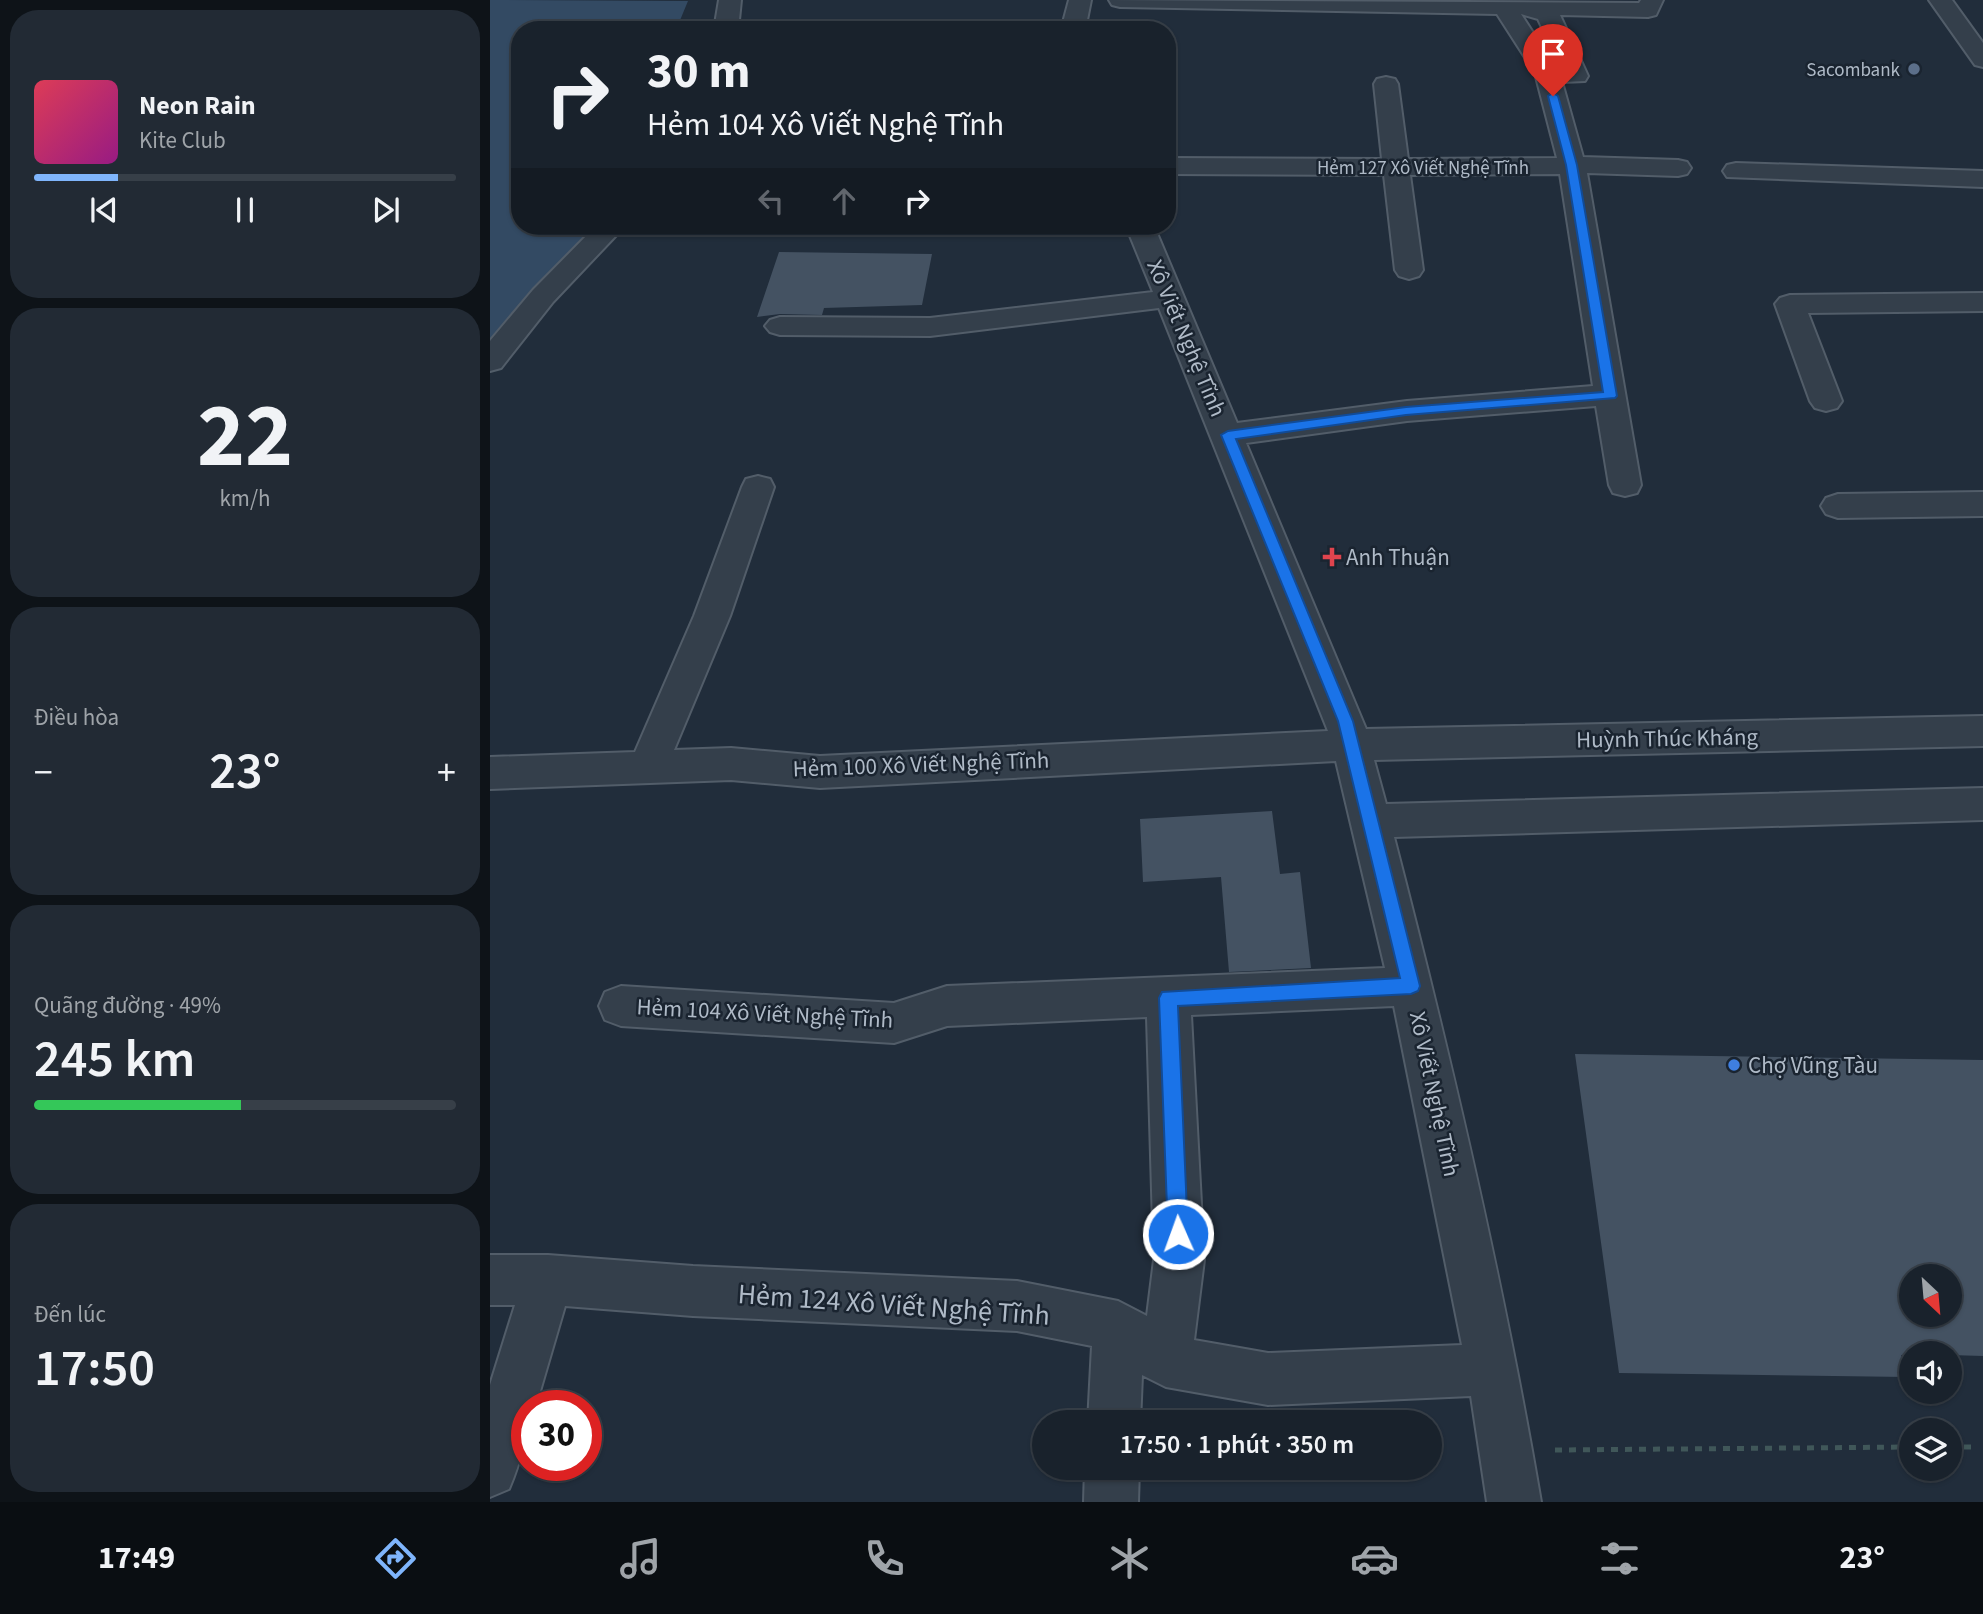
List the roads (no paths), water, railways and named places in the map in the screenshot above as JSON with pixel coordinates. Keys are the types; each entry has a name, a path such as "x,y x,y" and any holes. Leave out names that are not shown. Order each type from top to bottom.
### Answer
{"street":[{"path":"727,21 730,0"},
{"path":"1075,21 1080,0"},
{"path":"1119,0 1506,8 1535,4 1648,10 1652,0"},
{"path":"1940,0 1983,60"},
{"path":"1535,4 1548,15 1576,76 1547,73"},
{"path":"1506,8 1547,73 1572,165 1626,485"},
{"path":"1386,84 1394,166 1409,270"},
{"name":"Hẻm 127 Xô Viết Nghệ Tĩnh","path":"1176,166 1534,168 1572,165 1678,168"},
{"path":"1735,171 1983,179"},
{"path":"490,361 544,296 602,235"},
{"name":"Xô Viết Nghệ Tĩnh","path":"1144,235 1345,721 1411,986 1493,1369 1514,1502"},
{"path":"780,326 930,327 1172,298"},
{"path":"1826,401 1790,304 1983,302"},
{"path":"1228,435 1406,411 1610,396"},
{"path":"648,767 712,616 758,487"},
{"path":"1838,506 1983,504"},
{"name":"Huỳnh Thúc Kháng","path":"1351,744 1983,731"},
{"name":"Hẻm 100 Xô Viết Nghệ Tĩnh","path":"490,773 731,764 820,772 1351,744"},
{"path":"1370,821 1983,804"},
{"name":"Hẻm 104 Xô Viết Nghệ Tĩnh","path":"621,1006 894,1023 947,1006 1411,986"},
{"path":"1166,1361 1179,1260 1168,998"},
{"name":"Hẻm 124 Xô Viết Nghệ Tĩnh","path":"490,1280 548,1280 693,1291 1017,1306 1118,1326 1166,1361 1268,1379 1493,1369"},
{"path":"490,1470 548,1280"},
{"path":"1115,1410 1118,1326"},
{"path":"1111,1502 1112,1480"}],"water":[{"path":"490,0 688,1 680,21 511,21 511,235 589,235 490,343"}],"place":[{"name":"Sacombank","path":"1914,69"},
{"name":"Anh Thuận","path":"1332,557"},
{"name":"Chợ Vũng Tàu","path":"1734,1065"}]}
